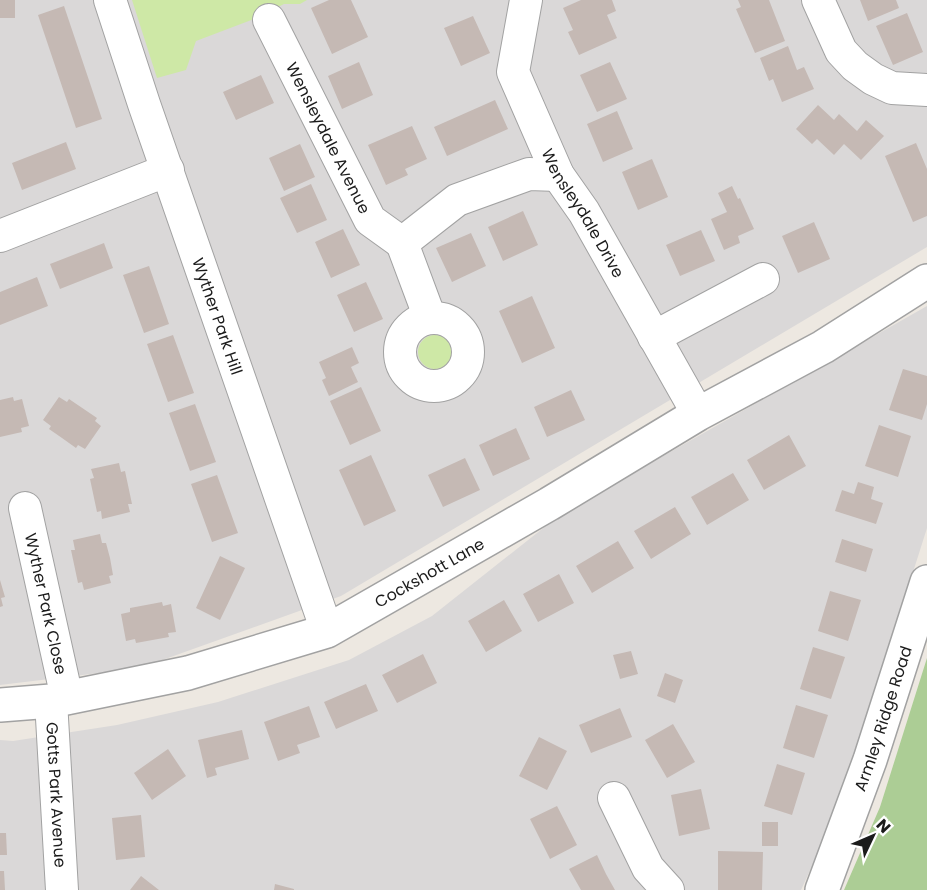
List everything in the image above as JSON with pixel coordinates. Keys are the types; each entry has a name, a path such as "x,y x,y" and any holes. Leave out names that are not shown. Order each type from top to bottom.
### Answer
{"street":[{"name":"Wyther Park Hill","path":"110,0 327,632"},
{"name":"Wensleydale Drive","path":"526,0 513,72 558,175 584,212 698,414"},
{"path":"818,0 841,51 855,66 873,79 892,88 927,90"},
{"name":"Wensleydale Avenue","path":"269,20 370,220 402,243"},
{"path":"0,236 168,170"},
{"path":"430,318 402,243 457,200 529,174 558,175"},
{"path":"654,337 763,279"},
{"name":"Cockshott Lane","path":"0,705 59,700 188,673 327,632 549,504 698,414 823,347 927,281"},
{"name":"Wyther Park Close","path":"25,508 59,700"},
{"name":"Armley Ridge Road","path":"822,890 870,760 927,582"},
{"name":"Gotts Park Avenue","path":"59,700 56,771 62,890"},
{"path":"614,798 648,868 668,890"}],"shaded area":[{"path":"0,0 927,0 927,247 341,596 140,668 0,685"},
{"path":"927,306 927,528 838,809 801,890 0,890 0,740 13,741 117,725 218,702 349,660 432,616 561,514"}],"green space":[{"path":"132,0 307,0 300,4 284,4 254,19 196,41 186,70 157,78"},
{"path":"435,335 447,340 452,352 447,364 435,369 423,364 418,352 423,340"},
{"path":"927,658 927,890 844,890 880,807"}],"building":[{"path":"0,0 15,0 15,18 0,18"},
{"path":"329,0 351,0 368,37 332,54 311,8"},
{"path":"581,0 612,0 616,11 607,15 617,38 579,55 568,32 573,30 563,8"},
{"path":"738,0 769,0 785,41 755,53 736,9 741,7"},
{"path":"860,0 896,0 899,8 868,21"},
{"path":"64,6 102,119 76,128 38,15"},
{"path":"907,13 923,52 893,65 876,26"},
{"path":"473,16 490,53 461,66 444,28"},
{"path":"788,46 797,70 804,67 814,89 782,102 773,79 769,81 760,58"},
{"path":"359,62 373,95 342,109 328,76"},
{"path":"610,62 627,99 597,112 580,75"},
{"path":"261,75 274,103 236,120 223,92"},
{"path":"495,100 508,129 447,156 434,127"},
{"path":"818,105 834,120 839,114 857,131 866,120 884,136 861,160 844,144 834,155 817,139 812,144 796,129"},
{"path":"617,111 633,149 603,162 587,124"},
{"path":"412,126 427,159 405,169 408,175 386,185 368,145"},
{"path":"66,142 76,169 22,190 12,163"},
{"path":"916,143 927,169 927,216 913,222 885,156"},
{"path":"300,144 315,177 284,191 269,158"},
{"path":"652,159 668,197 638,210 622,172"},
{"path":"311,184 327,220 297,233 280,198"},
{"path":"732,186 754,229 738,236 740,243 724,250 711,219 727,212 718,193"},
{"path":"523,211 538,245 503,261 488,227"},
{"path":"814,222 830,259 798,273 782,236"},
{"path":"343,229 360,265 331,278 315,242"},
{"path":"701,230 715,261 680,276 666,245"},
{"path":"471,233 486,266 452,282 436,248"},
{"path":"104,243 113,268 60,289 50,264"},
{"path":"149,266 169,324 144,333 123,275"},
{"path":"37,277 48,306 0,325 0,292"},
{"path":"366,282 383,319 354,332 337,295"},
{"path":"532,296 555,348 522,363 499,311"},
{"path":"173,335 194,393 168,402 147,344"},
{"path":"352,347 359,363 351,367 358,382 329,396 322,380 326,378 319,362"},
{"path":"903,369 927,376 927,404 922,420 889,410"},
{"path":"361,387 381,431 350,445 330,401"},
{"path":"571,390 585,420 547,437 534,407"},
{"path":"13,397 14,401 22,399 29,426 21,428 22,432 0,437 0,400"},
{"path":"59,397 67,402 69,399 97,418 95,421 101,426 85,449 78,445 76,448 49,429 51,426 43,420"},
{"path":"195,404 216,462 190,471 169,413"},
{"path":"879,425 911,436 898,477 865,466"},
{"path":"516,428 530,459 493,476 479,445"},
{"path":"789,435 806,466 764,490 747,460"},
{"path":"371,455 396,511 364,526 339,470"},
{"path":"465,458 480,490 443,507 428,475"},
{"path":"119,463 121,472 125,471 132,504 128,504 130,512 102,519 101,511 97,512 90,479 94,478 91,469"},
{"path":"733,473 749,500 707,525 691,497"},
{"path":"217,475 238,533 212,542 191,484"},
{"path":"858,482 874,487 871,499 883,503 876,524 835,511 842,490 854,494"},
{"path":"675,507 691,534 651,559 634,531"},
{"path":"100,534 102,543 106,543 110,558 113,575 109,576 111,583 84,590 82,582 78,583 71,550 75,550 73,540"},
{"path":"842,539 873,549 866,572 835,562"},
{"path":"618,541 634,568 592,593 576,566"},
{"path":"220,556 245,568 220,620 196,608"},
{"path":"559,574 574,603 538,622 523,594"},
{"path":"0,580 5,597 1,598 3,606 0,607"},
{"path":"830,591 861,600 848,641 818,631"},
{"path":"504,600 522,631 486,652 468,621"},
{"path":"162,602 163,606 171,604 176,632 168,633 169,637 136,643 135,639 126,641 121,614 130,612 130,608"},
{"path":"813,647 845,657 831,699 800,689"},
{"path":"631,651 638,674 620,679 613,655"},
{"path":"423,654 437,683 397,703 382,675"},
{"path":"665,673 683,680 675,703 657,696"},
{"path":"366,684 378,711 336,729 324,702"},
{"path":"796,705 828,715 814,758 783,748"},
{"path":"309,706 320,737 297,745 300,753 278,761 264,722"},
{"path":"620,708 632,737 591,753 579,725"},
{"path":"673,724 695,762 667,778 645,740"},
{"path":"242,730 249,759 215,768 217,775 207,778 198,740"},
{"path":"539,737 567,751 547,790 519,776"},
{"path":"168,749 186,776 152,800 134,773"},
{"path":"777,764 805,773 792,815 764,806"},
{"path":"701,789 710,829 679,836 671,795"},
{"path":"557,806 577,845 550,859 530,819"},
{"path":"141,815 145,857 116,860 112,818"},
{"path":"762,822 778,822 778,846 762,846"},
{"path":"0,833 6,833 7,855 0,855"},
{"path":"718,851 763,852 762,890 718,890"},
{"path":"597,855 615,890 581,890 569,869"},
{"path":"0,871 4,871 5,890 0,890"},
{"path":"141,876 159,890 130,890"},
{"path":"275,884 294,889 294,890 274,890"}]}
